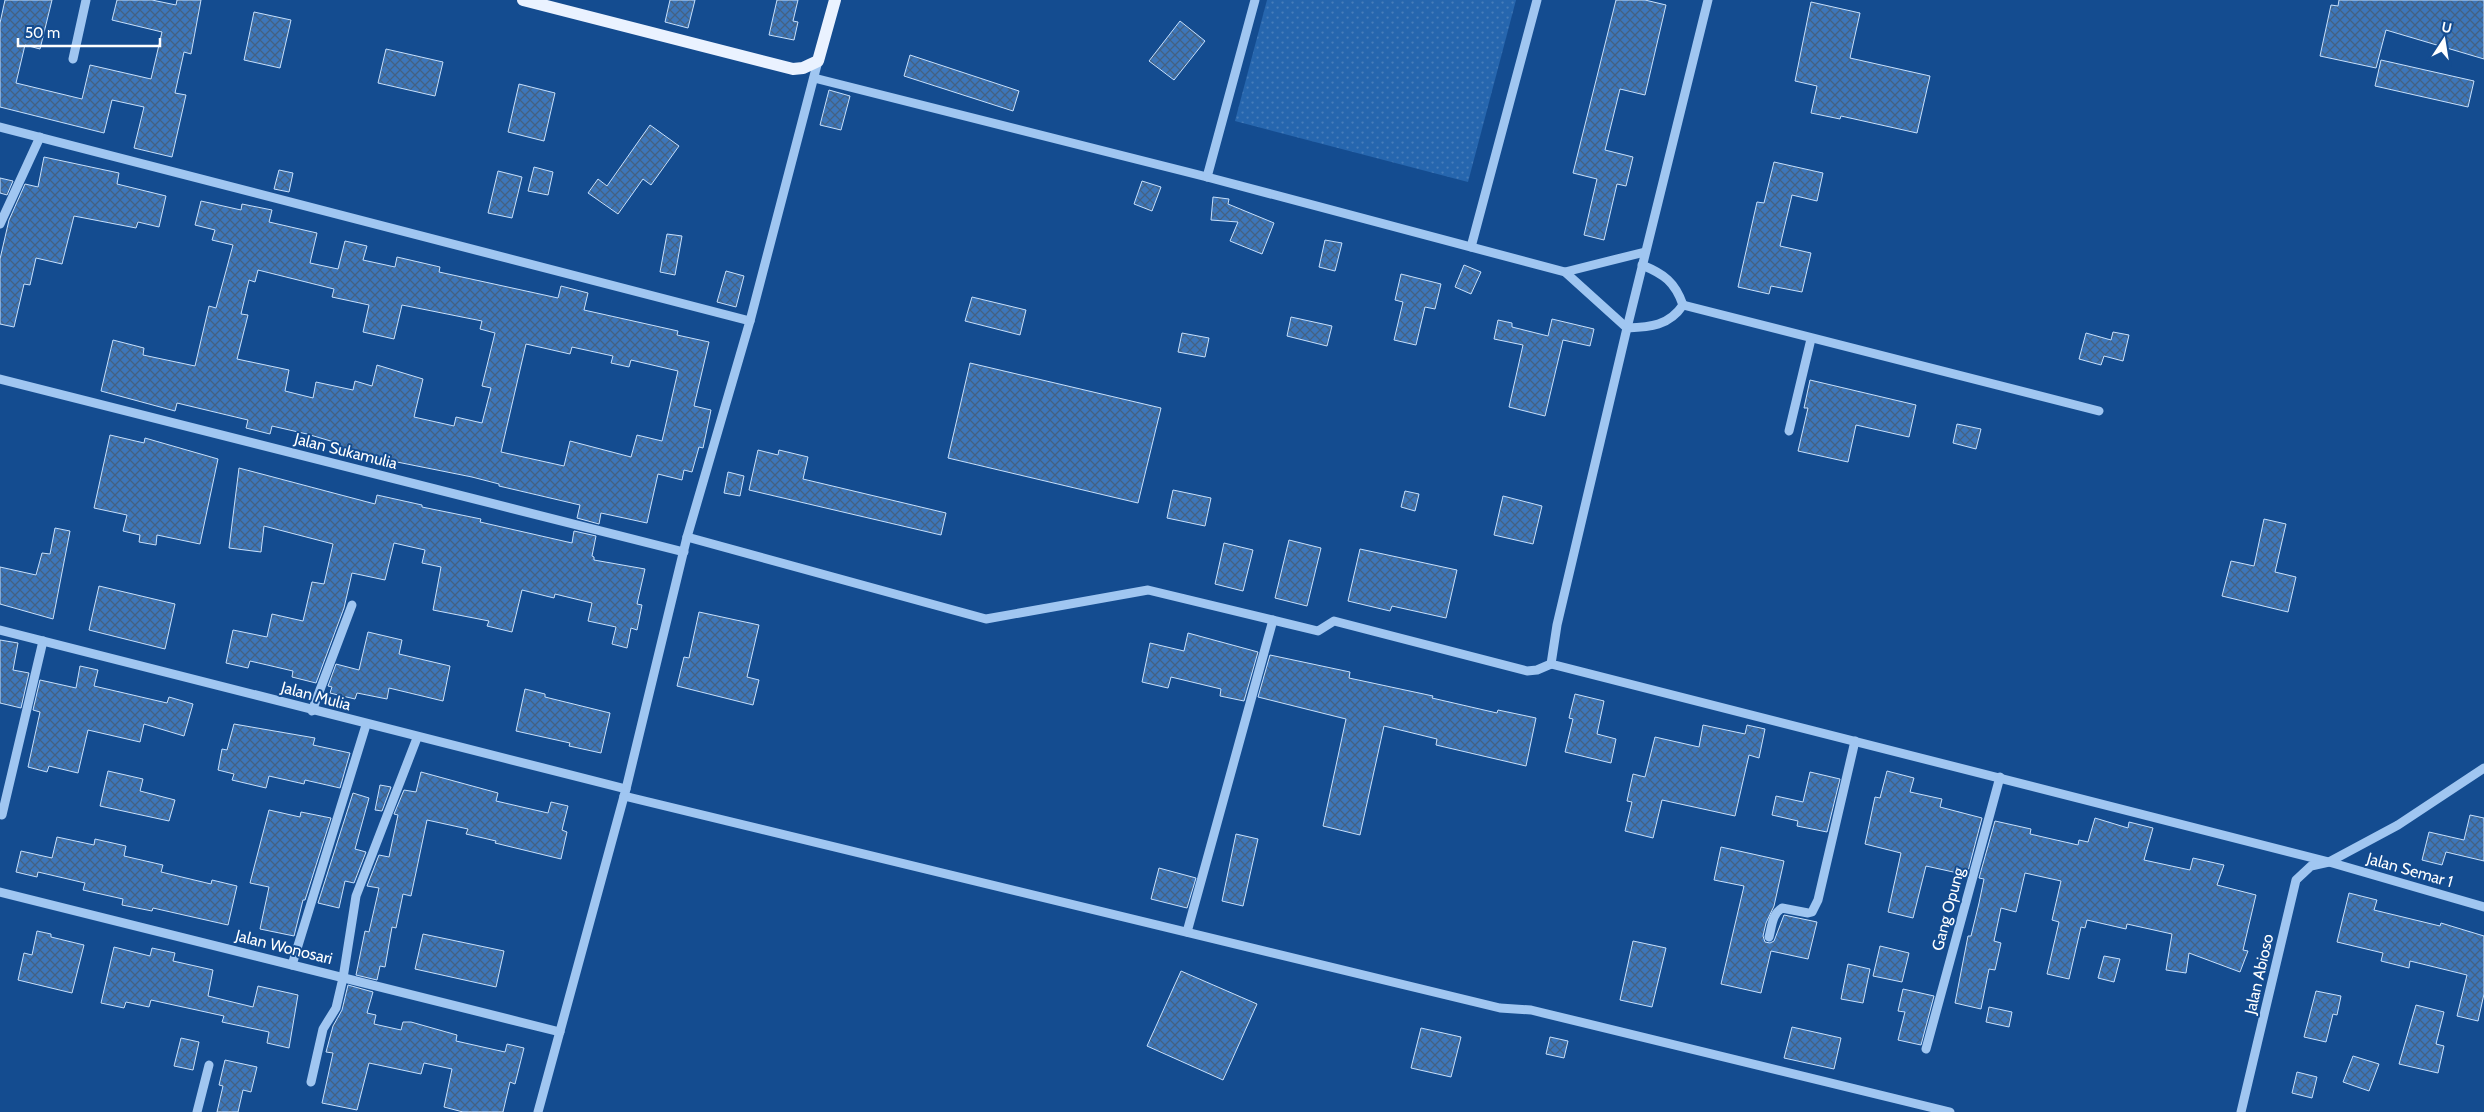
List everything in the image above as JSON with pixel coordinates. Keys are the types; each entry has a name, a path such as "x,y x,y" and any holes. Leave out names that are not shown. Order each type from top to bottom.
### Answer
{"main road":[{"path":"532,1 780,67 803,68 818,61 834,0"}],"street":[{"path":"73,59 86,0"},
{"path":"1207,177 1255,0"},
{"path":"1471,247 1537,0"},
{"path":"687,537 980,619 1148,590 1318,631 1334,621 1527,671 1537,670 1551,664 1557,625 1627,328 1708,0"},
{"path":"538,1112 625,793 687,537 750,321 818,61"},
{"path":"814,78 1207,177 1565,272 1627,328 1654,326 1677,314 1683,305"},
{"path":"0,127 750,321"},
{"path":"0,224 40,137"},
{"path":"1565,272 1645,252"},
{"path":"1642,265 1659,272 1672,281 1683,305"},
{"path":"1683,305 2100,411"},
{"path":"1789,431 1811,339"},
{"name":"Jalan Sukamulia","path":"0,379 684,552"},
{"path":"312,711 352,605"},
{"path":"1187,932 1273,620"},
{"name":"Jalan Mulia","path":"0,630 625,793 1187,932 1500,1008 1531,1010 1950,1112"},
{"path":"2,815 43,641"},
{"name":"Jalan Semar 1","path":"1551,664 2329,862 2484,907"},
{"path":"292,965 366,725"},
{"path":"311,1082 323,1029 336,1008 343,978 356,896 417,738"},
{"path":"1769,937 1774,915 1778,910 1782,908 1808,913 1812,912 1818,900 1855,741"},
{"name":"Jalan Abioso","path":"2241,1112 2296,880 2311,866 2329,862 2398,825 2484,768"},
{"name":"Gang Opung","path":"1926,1049 2000,778"},
{"name":"Jalan Wonosari","path":"0,892 560,1032"},
{"path":"197,1112 209,1065"}],"shaded area":[{"path":"1267,0 1516,0 1468,182 1235,121"}],"building":[{"path":"5,0 52,0 40,49 25,45 16,83 82,99 90,65 151,79 162,32 112,20 117,0 152,0 176,5 177,0 201,0 191,54 184,52 175,93 186,95 172,157 134,148 144,107 112,100 104,133 0,107 0,23"},
{"path":"670,0 695,0 688,28 665,22"},
{"path":"777,0 798,0 793,21 798,22 794,40 769,35"},
{"path":"1616,0 1645,0 1666,5 1645,95 1620,89 1605,150 1633,157 1626,186 1617,184 1604,240 1584,235 1597,179 1573,173"},
{"path":"2339,0 2484,0 2484,59 2386,30 2376,68 2320,56 2331,5 2338,6"},
{"path":"1811,2 1860,13 1850,58 1930,76 1917,133 1841,116 1840,119 1811,113 1817,86 1795,81"},
{"path":"254,12 291,20 280,68 244,60"},
{"path":"1180,21 1205,41 1174,80 1149,61"},
{"path":"386,49 443,62 435,96 378,83"},
{"path":"910,55 1019,91 1013,111 904,76"},
{"path":"2381,60 2474,81 2468,107 2375,86"},
{"path":"519,84 555,93 544,141 508,132"},
{"path":"829,90 850,96 841,130 820,125"},
{"path":"650,125 679,146 651,185 643,179 618,214 588,193 598,179 607,186"},
{"path":"44,157 119,173 117,184 166,196 159,227 138,222 136,228 74,216 62,264 36,258 30,285 24,284 14,327 0,324 0,259 9,220 25,184 38,187"},
{"path":"1774,162 1823,173 1817,201 1792,195 1780,246 1811,253 1802,292 1771,286 1769,294 1738,287 1757,202 1764,203"},
{"path":"534,167 553,172 548,195 528,191"},
{"path":"279,170 293,173 289,192 274,189"},
{"path":"498,171 522,177 512,218 488,213"},
{"path":"0,178 13,181 7,195 0,193"},
{"path":"1142,181 1161,187 1152,211 1134,204"},
{"path":"1213,197 1229,199 1228,204 1274,223 1262,254 1230,241 1238,222 1211,220"},
{"path":"201,201 241,210 242,204 272,210 269,222 317,233 310,263 338,269 345,241 367,246 363,260 395,267 397,257 440,267 439,272 558,298 561,286 588,293 584,310 678,331 677,335 709,342 694,406 711,410 703,448 699,447 692,472 684,470 682,480 658,474 647,523 601,513 599,524 577,518 580,505 499,486 499,484 472,477 387,460 333,446 334,442 307,434 272,426 270,434 246,428 248,420 177,403 175,411 101,391 113,340 144,348 143,355 195,366 209,306 216,308 233,245 212,240 215,230 195,225","holes":["258,270 334,289 332,297 369,305 363,332 394,339 402,305 482,321 480,329 495,333 482,386 491,388 482,423 456,417 454,426 414,417 423,379 377,365 372,386 355,381 353,390 316,382 313,398 285,391 289,370 237,359 248,315 241,314 249,280 255,282","526,344 570,354 572,347 613,356 611,363 629,367 631,360 678,371 662,441 637,435 631,457 570,441 564,466 501,452"]},
{"path":"667,234 682,236 675,275 660,272"},
{"path":"1325,240 1342,243 1335,271 1319,267"},
{"path":"1464,265 1481,272 1471,294 1455,287"},
{"path":"726,271 744,276 736,307 717,302"},
{"path":"1401,274 1441,284 1435,309 1425,307 1416,345 1394,340 1403,302 1395,300"},
{"path":"972,297 1026,310 1020,335 965,321"},
{"path":"1291,317 1332,326 1327,346 1287,336"},
{"path":"1552,319 1594,329 1590,346 1563,340 1545,416 1509,407 1523,345 1494,339 1498,320 1512,323 1512,327 1548,336"},
{"path":"2113,332 2129,335 2123,361 2104,356 2101,365 2079,359 2086,333 2111,340"},
{"path":"1182,333 1209,338 1205,357 1178,352"},
{"path":"970,363 1161,408 1138,503 948,458"},
{"path":"1810,380 1916,405 1909,437 1856,425 1848,462 1798,451 1808,408 1804,408"},
{"path":"1957,424 1981,429 1976,449 1953,443"},
{"path":"110,435 144,443 145,438 218,459 200,544 157,535 156,545 139,542 140,535 123,531 127,515 94,508"},
{"path":"758,450 778,455 779,450 808,457 803,479 946,513 941,535 749,490"},
{"path":"239,468 375,504 377,495 422,505 422,507 481,519 480,522 572,543 574,531 596,536 592,556 594,560 645,569 637,604 642,605 637,630 631,628 627,648 612,644 616,627 588,621 592,603 555,594 554,598 522,590 512,632 487,626 489,621 433,610 441,567 422,563 425,550 394,543 385,580 352,573 344,608 316,683 292,677 293,671 250,661 248,668 226,663 233,630 267,637 272,614 303,621 312,582 324,584 333,544 264,526 261,552 229,548"},
{"path":"728,472 744,476 740,496 724,493"},
{"path":"1173,490 1211,498 1205,526 1167,518"},
{"path":"1405,491 1419,494 1415,511 1401,507"},
{"path":"1503,496 1542,506 1533,544 1494,535"},
{"path":"2264,519 2286,524 2275,572 2296,577 2288,612 2222,596 2231,561 2254,566"},
{"path":"55,528 70,531 53,619 0,604 0,567 36,575 42,553 50,554"},
{"path":"1289,540 1321,548 1307,606 1275,598"},
{"path":"1224,543 1253,550 1243,591 1215,584"},
{"path":"1360,549 1457,570 1446,618 1392,606 1390,611 1348,601"},
{"path":"99,586 175,604 165,649 89,630"},
{"path":"699,612 759,625 747,677 759,680 753,705 677,686 684,657 689,658"},
{"path":"368,632 402,640 399,654 450,666 443,701 389,688 387,699 357,693 355,699 330,693 332,687 328,686 336,664 359,670"},
{"path":"1188,633 1258,652 1244,701 1220,696 1221,689 1171,677 1168,688 1142,682 1150,643 1184,651"},
{"path":"0,640 18,643 13,670 29,673 21,708 0,703"},
{"path":"1270,655 1350,672 1349,678 1433,696 1432,698 1497,713 1498,710 1536,718 1526,766 1436,745 1437,739 1384,726 1360,835 1323,826 1346,719 1258,697"},
{"path":"80,666 98,670 94,686 167,703 169,697 193,704 184,736 144,724 140,742 88,730 78,773 49,766 47,772 28,767 40,712 33,710 40,680 76,688"},
{"path":"525,689 545,694 545,697 610,713 601,753 569,746 570,743 516,731"},
{"path":"1575,694 1604,701 1597,734 1616,739 1611,763 1565,752 1573,719 1569,718"},
{"path":"234,724 315,738 313,745 350,753 340,788 305,780 304,784 269,776 266,788 232,780 234,774 218,770 222,749 227,750"},
{"path":"1703,725 1745,734 1747,725 1765,729 1759,758 1749,755 1735,816 1662,800 1653,838 1625,831 1632,802 1627,801 1633,774 1645,777 1655,737 1699,747"},
{"path":"108,771 143,779 140,791 175,800 169,821 100,806"},
{"path":"1887,771 1914,778 1910,792 1942,799 1940,807 1982,818 1967,875 1926,866 1913,918 1888,912 1901,853 1865,844 1875,797 1880,798"},
{"path":"421,772 498,793 496,801 548,813 551,802 568,806 562,830 567,832 561,859 495,843 496,841 466,834 468,829 427,820 411,896 403,894 396,928 392,927 385,967 380,966 377,980 356,975 365,931 369,932 379,888 367,886 379,855 389,857 398,815 394,814 404,790 416,792"},
{"path":"1810,772 1840,779 1827,832 1797,826 1798,821 1772,815 1776,796 1803,802"},
{"path":"380,785 391,787 382,811 375,810"},
{"path":"353,793 369,798 355,849 366,852 354,883 345,881 339,908 318,903"},
{"path":"269,810 300,817 301,812 331,818 305,900 303,900 294,936 260,929 269,887 250,883"},
{"path":"2470,815 2484,818 2484,861 2446,852 2442,865 2422,860 2429,832 2464,840"},
{"path":"2095,818 2128,828 2129,822 2153,828 2144,860 2190,870 2193,858 2224,865 2217,885 2256,895 2243,950 2248,951 2240,972 2189,953 2186,973 2166,970 2172,934 2127,924 2126,929 2087,920 2085,928 2081,927 2069,979 2047,974 2059,922 2052,920 2061,881 2025,873 2016,912 2001,908 1994,941 2001,943 1995,970 1989,969 1981,1009 1955,1003 1968,936 1971,936 1984,879 1979,878 1995,821 2031,829 2030,834 2078,845 2079,840 2088,842"},
{"path":"1236,834 1258,839 1243,906 1222,901"},
{"path":"57,837 94,845 95,839 126,846 124,856 163,865 161,872 211,884 212,880 237,886 228,925 153,908 152,911 122,905 123,899 83,890 85,883 38,872 37,877 16,872 21,851 52,858"},
{"path":"1721,847 1784,861 1774,906 1766,923 1763,936 1765,942 1770,943 1774,941 1784,915 1817,922 1808,959 1771,951 1761,993 1721,984 1744,886 1714,880"},
{"path":"1159,868 1196,878 1187,908 1151,899"},
{"path":"2349,893 2377,900 2374,910 2440,926 2441,923 2484,936 2484,994 2478,1021 2457,1016 2467,975 2410,961 2409,968 2381,961 2383,953 2337,942"},
{"path":"37,931 51,934 51,937 84,945 72,993 18,980 24,953 32,955"},
{"path":"423,934 504,951 496,987 415,969"},
{"path":"1633,941 1666,948 1652,1007 1620,1000"},
{"path":"1880,946 1909,953 1902,982 1873,976"},
{"path":"114,947 150,956 152,948 175,953 173,961 213,970 208,996 253,1007 258,986 298,995 289,1048 267,1043 269,1032 222,1022 224,1016 151,1000 149,1007 126,1002 124,1008 101,1003"},
{"path":"2104,956 2120,959 2114,982 2098,978"},
{"path":"1848,964 1870,969 1863,1003 1841,999"},
{"path":"1181,971 1257,1004 1223,1080 1147,1046"},
{"path":"348,985 373,992 367,1013 376,1015 374,1024 401,1030 403,1022 411,1022 457,1035 456,1041 505,1052 507,1044 524,1048 515,1084 510,1082 503,1112 463,1112 444,1107 452,1069 424,1063 421,1074 369,1063 357,1110 322,1103 333,1053 326,1052 333,1026 342,1010"},
{"path":"1903,989 1934,996 1921,1045 1898,1040 1905,1012 1898,1011"},
{"path":"2316,991 2341,996 2337,1015 2333,1014 2326,1042 2304,1037"},
{"path":"2416,1005 2444,1012 2436,1044 2444,1046 2438,1073 2399,1064"},
{"path":"1989,1007 2012,1012 2009,1027 1986,1022"},
{"path":"1792,1027 1841,1038 1834,1069 1784,1058"},
{"path":"1421,1028 1461,1037 1451,1077 1411,1068"},
{"path":"1550,1037 1568,1041 1564,1058 1546,1054"},
{"path":"181,1038 199,1042 193,1070 174,1066"},
{"path":"2353,1056 2379,1064 2369,1091 2343,1082"},
{"path":"225,1060 257,1067 251,1092 243,1090 238,1112 217,1112 223,1086 219,1085"},
{"path":"2297,1072 2317,1077 2312,1098 2292,1093"}]}
